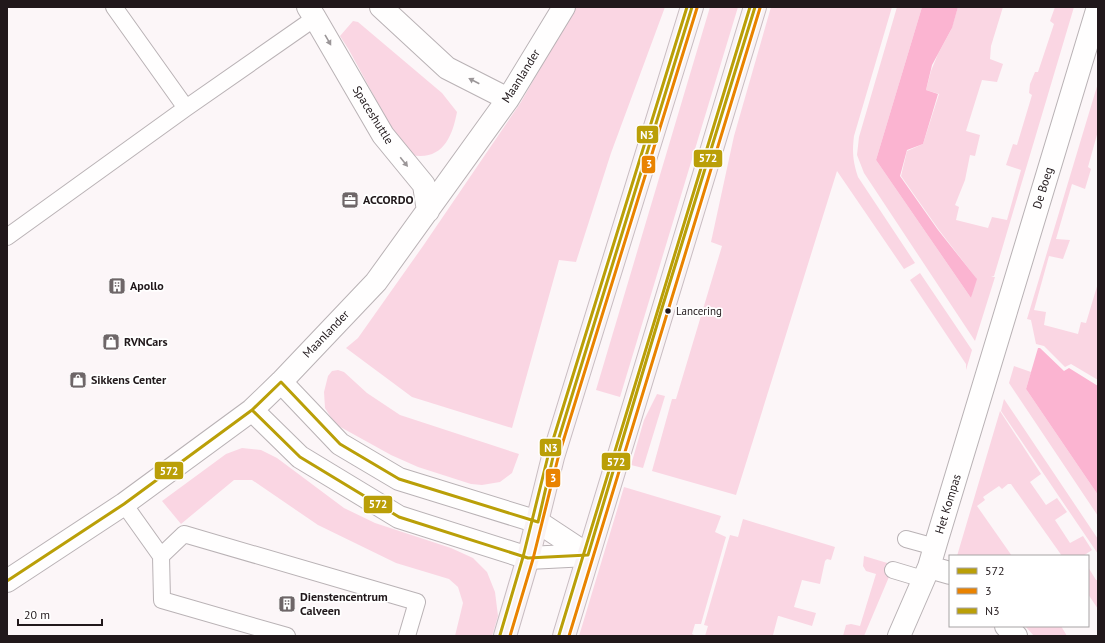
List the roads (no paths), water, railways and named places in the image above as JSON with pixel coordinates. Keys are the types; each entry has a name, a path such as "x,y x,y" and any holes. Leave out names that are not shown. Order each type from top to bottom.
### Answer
{"main road":[{"path":"505,636 538,522 554,457 692,7"},
{"path":"564,636 662,308 755,7"}],"street":[{"path":"381,7 447,68 508,99"},
{"name":"Maanlander","path":"7,581 124,504 252,410 281,382 376,282 428,212 508,99 564,7"},
{"name":"De Boeg","path":"989,370 1098,7"},
{"name":"Spaceshuttle","path":"317,11 383,135 424,185 428,212"},
{"name":"Het Kompas","path":"899,636 929,564 989,370"},
{"path":"281,382 340,444 399,478 538,522 588,554"},
{"path":"252,410 300,457 400,517 528,558 588,554"},
{"path":"929,564 949,573"},
{"path":"1007,627 1016,636"}],"lane":[{"path":"114,7 186,108"},
{"path":"7,238 317,11"},
{"path":"124,504 161,556 162,600 287,636"},
{"path":"161,556 184,534 417,602 407,636"},
{"path":"906,539 929,564"},
{"path":"892,570 929,564"}],"place":[{"name":"ACCORDO","path":"350,200"},
{"name":"Apollo","path":"117,286"},
{"name":"Lancering","path":"668,311"},
{"name":"RVNCars","path":"111,342"},
{"name":"Sikkens Center","path":"78,380"},
{"name":"Dienstencentrum Calveen","path":"287,604"}]}
